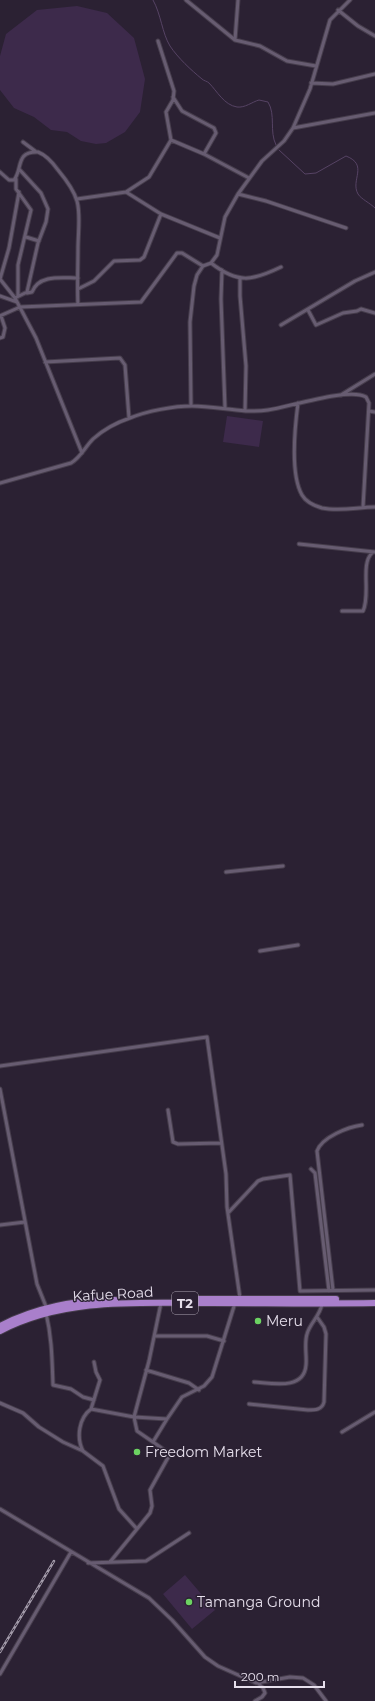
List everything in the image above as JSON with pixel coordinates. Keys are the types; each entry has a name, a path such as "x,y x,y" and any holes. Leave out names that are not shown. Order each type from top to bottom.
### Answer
{"highway":[{"name":"Kafue Road","path":"0,1331 46,1311 91,1305 375,1299"},
{"name":"Kafue Road","path":"0,1326 77,1302 102,1300 237,1301 322,1304 375,1303"}],"street":[{"path":"186,0 235,40 260,46 287,61 316,66"},
{"path":"235,40 238,0"},
{"path":"191,406 190,338 191,308 195,280 203,266 210,263 218,253 225,217 238,194 262,161 284,141 293,128 311,83 326,30 332,16 350,0"},
{"path":"338,10 358,26 375,36"},
{"path":"77,199 126,192 149,177 171,140 166,112 173,97 174,91 158,41"},
{"path":"311,83 333,84 375,74"},
{"path":"173,97 182,111 214,128 216,133 204,154"},
{"path":"293,128 375,113"},
{"path":"171,140 204,154 249,178"},
{"path":"23,142 35,152"},
{"path":"14,180 20,171 21,160 28,153 40,152 54,165 71,186 77,199 80,222 78,305"},
{"path":"20,171 35,185 48,205 48,216 38,242 27,293"},
{"path":"0,172 14,180 19,192 31,210 26,237 18,265 17,302 36,338 44,362 82,453"},
{"path":"16,297 0,279 9,248 19,192"},
{"path":"126,192 161,214 220,238"},
{"path":"238,194 266,201 346,228"},
{"path":"78,289 94,282 112,262 140,260 144,257 161,214"},
{"path":"26,237 38,242"},
{"path":"0,338 3,337 5,332 0,316 20,307 141,302 177,253 182,253 203,266"},
{"path":"210,263 240,278 260,277 281,267"},
{"path":"222,270 221,299 225,408"},
{"path":"280,325 375,272"},
{"path":"16,297 32,292 34,286 42,280 78,278"},
{"path":"240,278 240,296 246,366 245,411"},
{"path":"0,296 17,302"},
{"path":"308,310 316,325 343,313 361,309 375,313"},
{"path":"44,362 120,358 125,365 129,418"},
{"path":"340,396 375,374"},
{"path":"0,483 70,463 100,434 129,418 158,410 191,406 245,411 268,410 340,396 364,395 368,399 369,411 363,507"},
{"path":"298,403 295,459 297,478 301,494 309,502 322,508 344,509 375,507"},
{"path":"369,411 375,412"},
{"path":"299,544 374,553"},
{"path":"342,611 363,611 367,578 365,565 367,558 374,553"},
{"path":"226,872 283,866"},
{"path":"260,951 298,945"},
{"path":"0,1061 0,1066 206,1037 209,1041 237,1301 212,1377 199,1390 182,1397 153,1442"},
{"path":"0,1089 37,1284 46,1311 52,1343 53,1385 71,1389 83,1397 94,1400"},
{"path":"168,1110 173,1142 178,1144 221,1143"},
{"path":"331,1299 317,1151 327,1140 346,1128 362,1125"},
{"path":"311,1169 315,1173 331,1291"},
{"path":"228,1213 258,1181 263,1178 290,1175 299,1287 302,1292 375,1290"},
{"path":"0,1225 25,1222"},
{"path":"110,1562 150,1513 152,1506 150,1490 170,1454 142,1436 137,1431 134,1417 161,1303"},
{"path":"254,1382 293,1384 297,1382 306,1369 307,1333 317,1317 322,1304"},
{"path":"250,1404 308,1410 317,1410 322,1407 324,1402 326,1334 324,1327 317,1317"},
{"path":"154,1336 207,1336 224,1341"},
{"path":"82,1451 79,1435 84,1416 91,1409 100,1378 96,1372 94,1362"},
{"path":"146,1370 189,1383 199,1390"},
{"path":"0,1403 24,1414 39,1427 62,1442 82,1451 106,1470 120,1509 137,1529"},
{"path":"91,1409 134,1417 167,1419"},
{"path":"342,1432 375,1412"},
{"path":"0,1509 154,1602 210,1661 259,1684 265,1693 262,1697 255,1701"},
{"path":"88,1562 146,1561 189,1533"},
{"path":"0,1674 71,1552"},
{"path":"259,1684 290,1677 303,1678 314,1685 326,1701"}],"shaded area":[{"path":"77,6 107,13 134,38 145,79 140,112 125,132 106,143 96,144 81,141 67,132 51,130 34,117 14,108 0,90 0,56 6,34 37,10"},
{"path":"227,416 263,421 259,447 223,442"},
{"name":"Tamanga Ground","path":"185,1575 215,1610 192,1629 163,1594"}],"waterway":[{"path":"153,0 170,46 185,64 203,80 209,83 228,104 240,107 259,100 268,102 272,112 273,134 276,145"},
{"path":"279,150 305,174 316,173 346,156 353,160 358,168 356,183 358,194 375,208"}],"railway":[{"path":"0,1652 54,1561"}],"place":[{"name":"Meru","path":"258,1321"},
{"name":"Freedom Market","path":"137,1452"},
{"name":"Tamanga Ground","path":"189,1602"}]}
